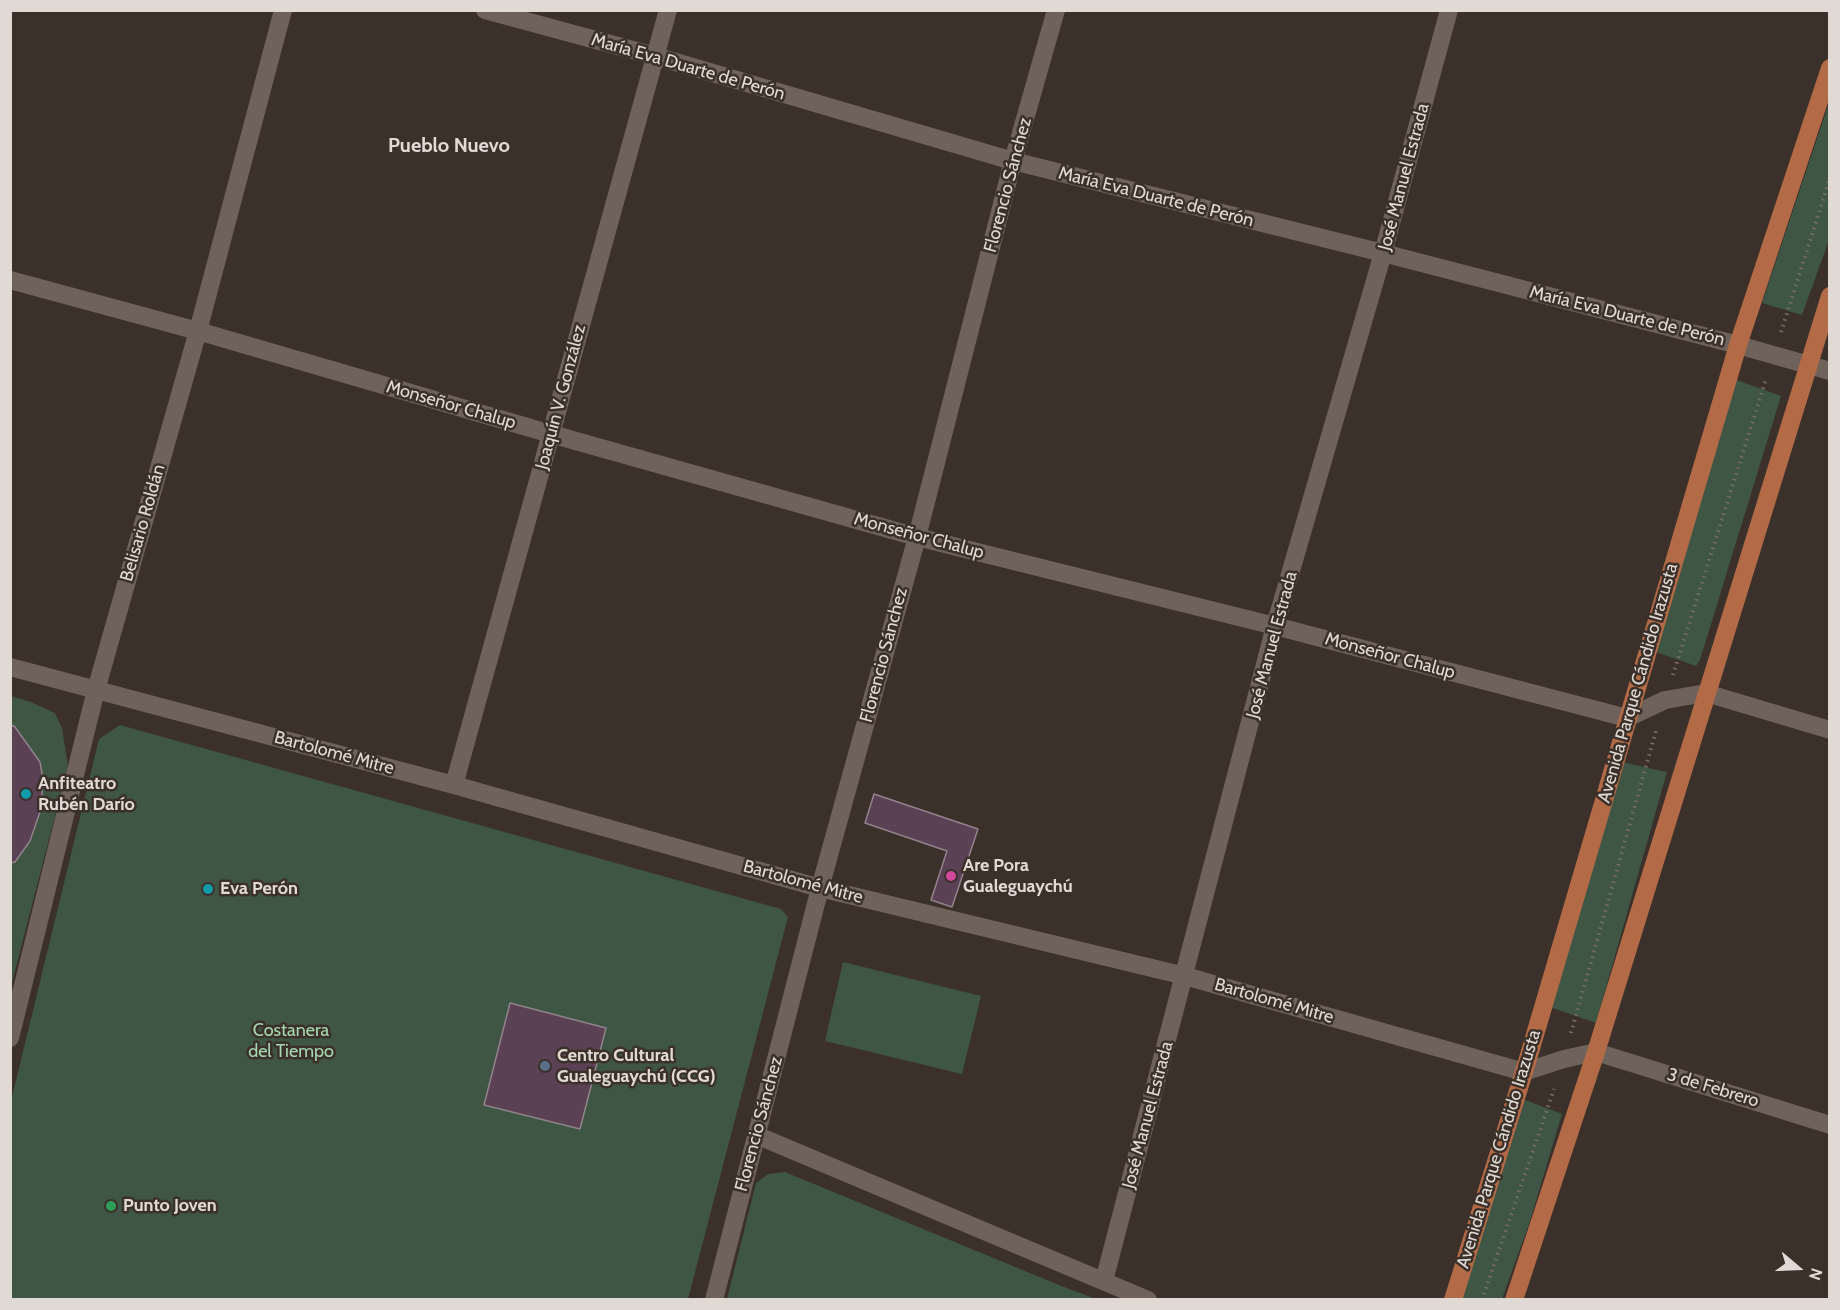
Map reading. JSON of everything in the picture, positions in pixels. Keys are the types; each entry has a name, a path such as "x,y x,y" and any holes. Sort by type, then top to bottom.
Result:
{"main road":[{"name":"Avenida Parque Cándido Irazusta","path":"1453,1299 1524,1072 1738,345 1830,68"},
{"path":"1514,1299 1596,1052 1830,296"}],"street":[{"name":"Belisario Roldán","path":"10,1038 96,690 198,331 283,10"},
{"name":"María Eva Duarte de Perón","path":"485,10 655,56 1013,161 1383,253 1830,371"},
{"name":"Joaquín V. González","path":"454,785 668,10"},
{"name":"Florencio Sánchez","path":"714,1299 820,888 917,537 1013,161 1056,10"},
{"name":"José Manuel Estrada","path":"1104,1281 1275,627 1383,253 1449,10"},
{"name":"Monseñor Chalup","path":"10,280 198,331 917,537 1627,718"},
{"name":"Bartolomé Mitre","path":"10,668 454,785 820,888 1185,976 1524,1072"},
{"path":"1627,718 1665,700 1706,693 1830,730"},
{"path":"1524,1072 1564,1059 1596,1052"},
{"name":"3 de Febrero","path":"1596,1052 1830,1125"},
{"path":"756,1135 1148,1299"}],"path":[{"path":"1482,1299 1564,1059 1665,700 1830,178"}],"green space":[{"path":"1829,103 1829,240 1802,315 1762,303"},
{"path":"1734,379 1781,396 1700,660 1696,666 1653,651"},
{"path":"11,696 55,713 62,728 68,766 11,986"},
{"name":"Costanera del Tiempo","path":"120,725 781,909 788,917 688,1299 11,1300 11,1101 99,739"},
{"path":"1622,762 1667,772 1596,1023 1550,1007"},
{"path":"843,962 981,996 962,1074 825,1041"},
{"path":"1520,1098 1562,1114 1530,1221 1502,1299 1458,1300"},
{"path":"785,1172 1096,1299 727,1299 756,1183 768,1174"}],"building":[{"name":"Anfiteatro Rubén Darío","path":"10,724 15,727 40,762 43,779 41,809 30,841 15,862 10,863"},
{"name":"Are Pora Gualeguaychú","path":"874,794 978,829 952,907 931,900 947,851 865,823"},
{"name":"Centro Cultural Gualeguaychú (CCG)","path":"510,1003 606,1028 580,1129 484,1105"}],"place":[{"name":"Anfiteatro Rubén Darío","path":"26,794"},
{"name":"Are Pora Gualeguaychú","path":"951,876"},
{"name":"Eva Perón","path":"208,889"},
{"name":"Centro Cultural Gualeguaychú (CCG)","path":"545,1066"},
{"name":"Punto Joven","path":"111,1206"}],"district":[{"name":"Pueblo Nuevo","path":"449,146"}]}
